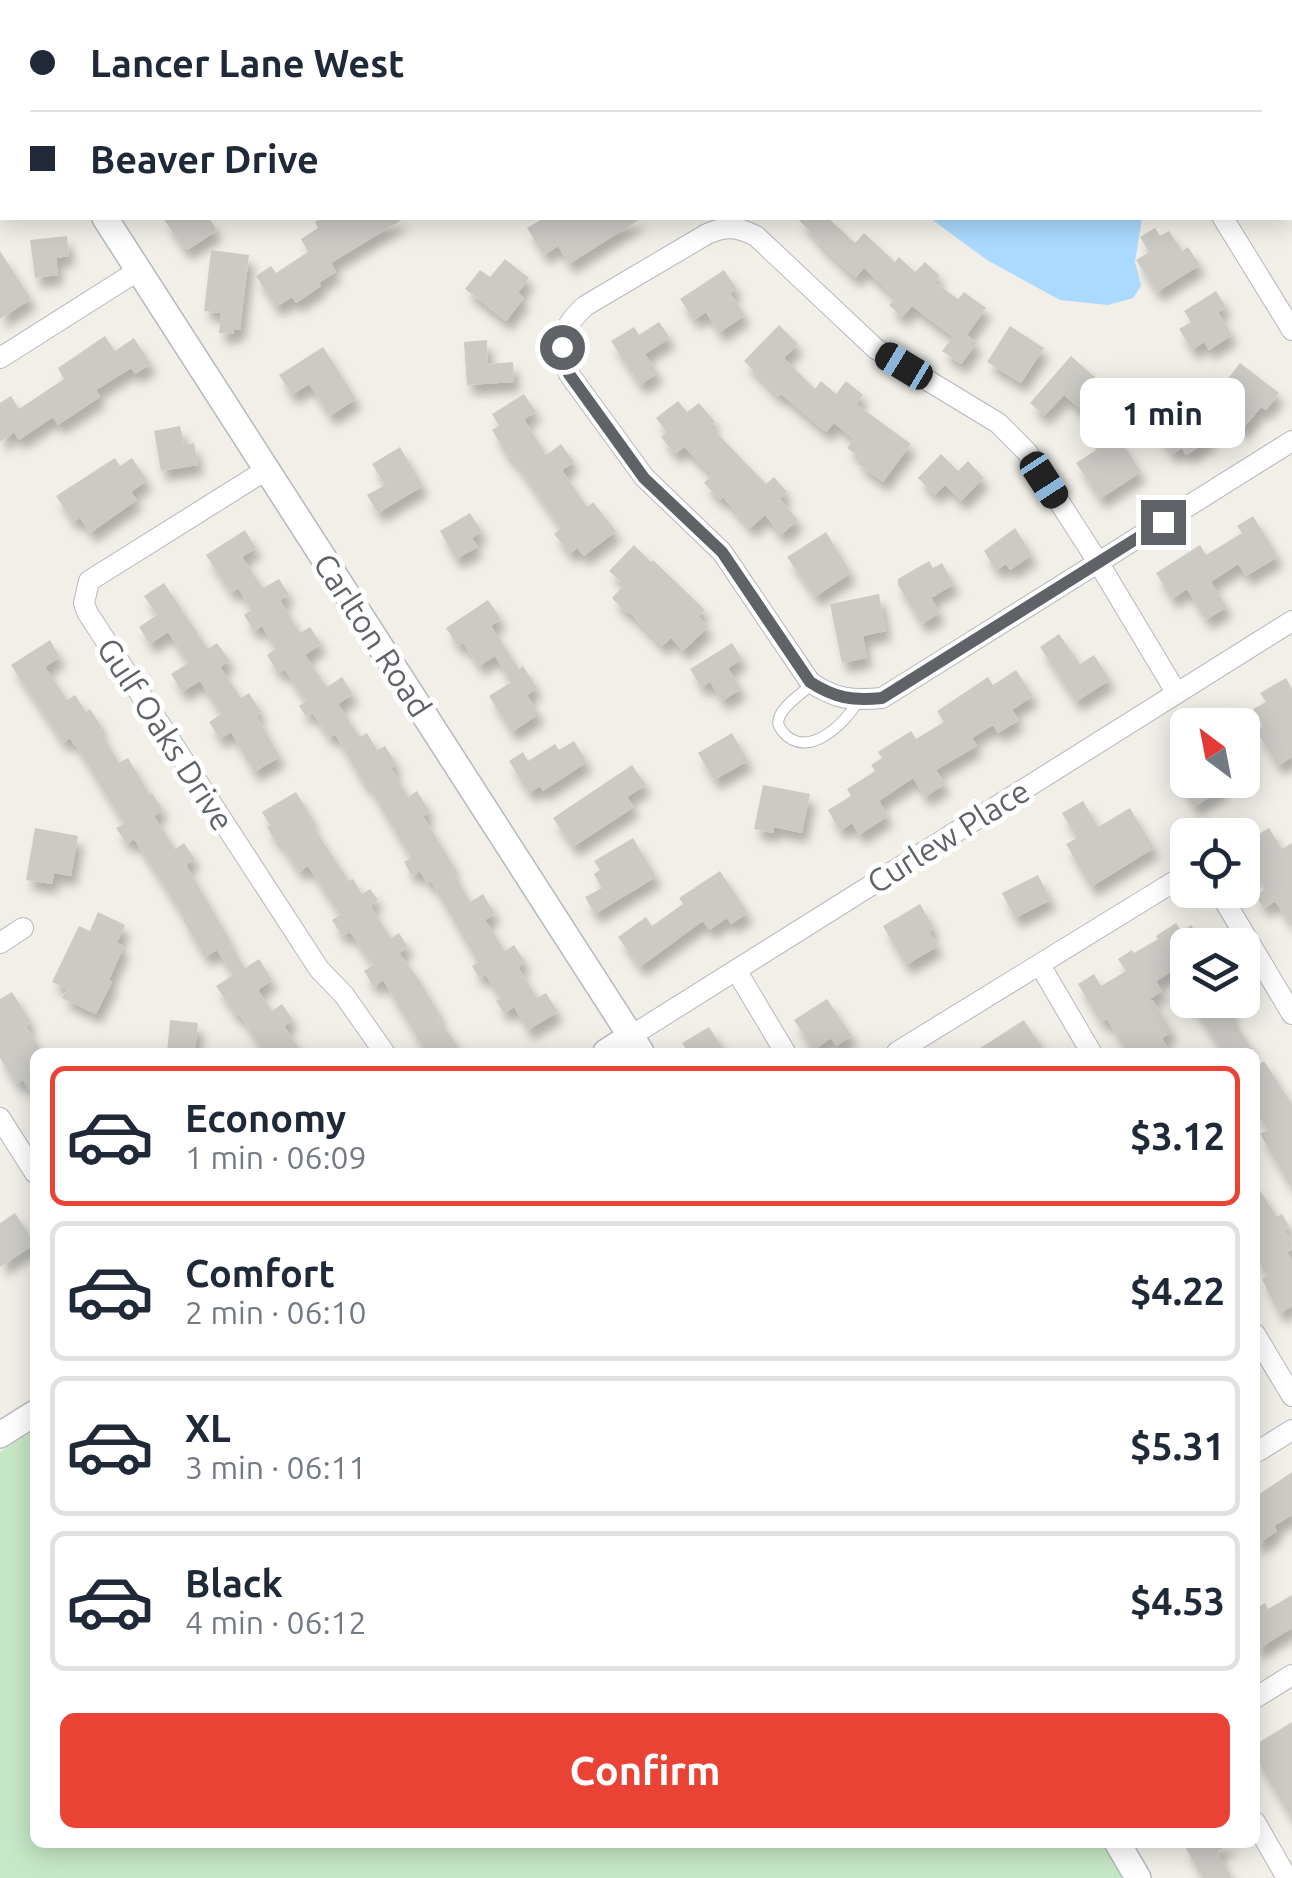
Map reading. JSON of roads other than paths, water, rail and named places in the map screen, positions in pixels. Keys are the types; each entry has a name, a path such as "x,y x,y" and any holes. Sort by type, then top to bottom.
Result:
{"street":[{"name":"Carlton Road","path":"106,220 636,1044"},
{"path":"1224,220 1292,330"},
{"path":"1176,692 1098,562 1027,452 998,423 876,350 756,236 730,227 707,234 585,306 564,332 564,360 569,374 644,478 722,552 812,683 824,692 858,701 882,698 1098,562 1292,441"},
{"path":"0,358 139,270"},
{"name":"Gulf Oaks Drive","path":"266,470 89,581 84,603 320,968 381,1048"},
{"name":"Curlew Place","path":"636,1044 736,970 1292,621"},
{"path":"904,1048 1170,886"},
{"path":"1229,908 1292,1014"},
{"path":"0,943 23,928"},
{"path":"1040,965 1088,1048"},
{"path":"736,970 784,1048"},
{"path":"0,1118 30,1165"},
{"path":"1260,1342 1292,1396"},
{"path":"0,1436 30,1416"},
{"path":"1260,1450 1292,1430"},
{"path":"1260,1695 1292,1675"},
{"path":"1260,1831 1287,1878"},
{"path":"1120,1848 1138,1878"}],"lane":[{"path":"812,683 780,714 778,722 787,737 798,742 811,741 838,728 858,701"}],"water":[{"path":"933,220 1142,220 1135,262 1141,286 1133,298 1108,305 1060,300 987,260"}]}
